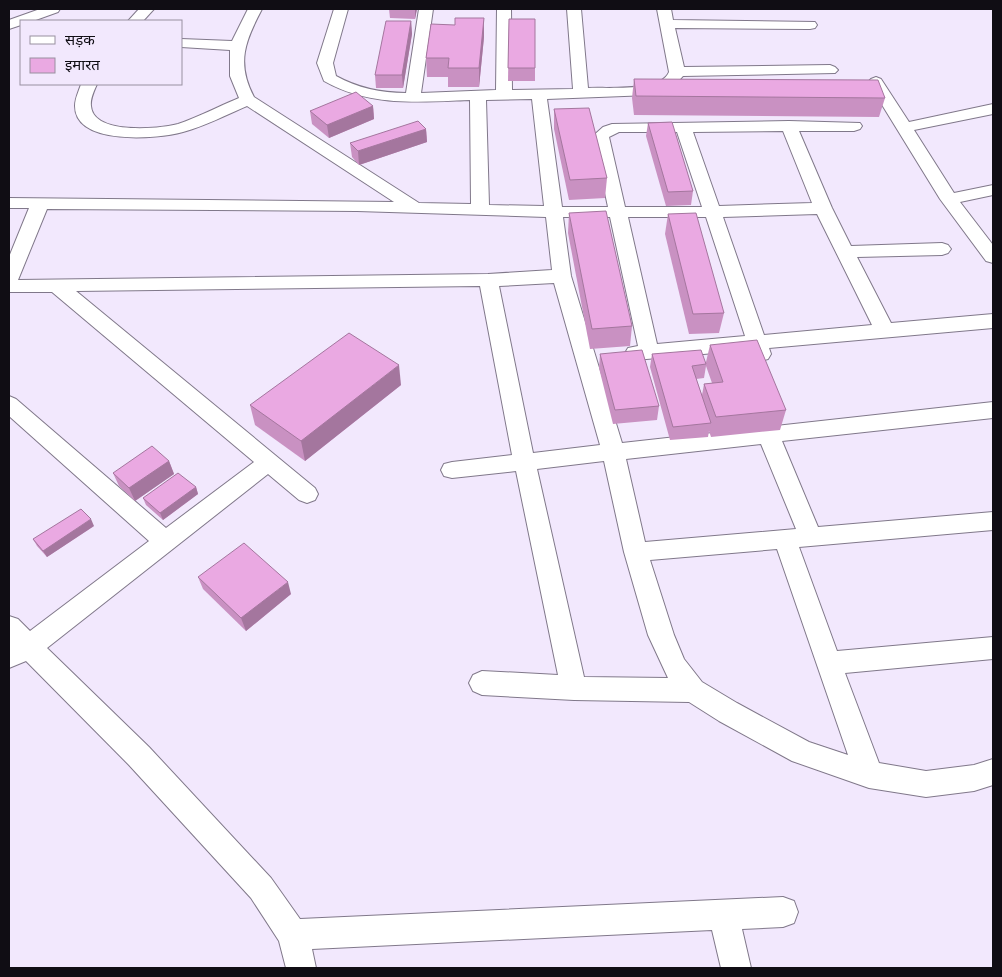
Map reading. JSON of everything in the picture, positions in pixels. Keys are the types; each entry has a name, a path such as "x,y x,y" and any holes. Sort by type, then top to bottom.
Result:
{"street":[{"path":"27,20 53,9"},
{"path":"136,20 147,9"},
{"path":"255,9 237,46 235,72 240,87 248,100 415,207"},
{"path":"341,9 325,63 328,78 341,86 376,95 538,95 650,90 668,85 675,79 677,72 665,16 810,25"},
{"path":"413,96 426,9"},
{"path":"504,9 504,95"},
{"path":"574,9 581,93"},
{"path":"423,28 441,28"},
{"path":"486,28 504,28"},
{"path":"182,43 237,46"},
{"path":"677,72 830,70"},
{"path":"876,82 949,199 993,257"},
{"path":"89,85 82,107 86,117 99,128 124,133 153,133 178,128 248,100"},
{"path":"478,95 480,210"},
{"path":"538,95 562,276 600,356 612,451 636,552 661,635 674,666 693,690 728,712 802,752 868,775 926,784 974,778 993,772"},
{"path":"903,128 993,109"},
{"path":"789,126 823,208 884,330"},
{"path":"649,352 601,136 609,130 618,128 854,126"},
{"path":"684,128 766,368"},
{"path":"949,199 993,190"},
{"path":"9,203 415,207 554,212 712,212 823,208"},
{"path":"9,279 40,203"},
{"path":"844,252 942,249"},
{"path":"9,286 488,280 562,276"},
{"path":"488,280 506,377 574,688"},
{"path":"56,285 307,494"},
{"path":"600,356 993,321"},
{"path":"9,404 166,542"},
{"path":"452,470 768,434 788,422 993,410"},
{"path":"768,434 811,538"},
{"path":"19,652 269,462"},
{"path":"636,552 993,521"},
{"path":"785,540 868,775"},
{"path":"9,627 19,652 139,756 261,888 293,936 301,968"},
{"path":"829,663 993,648"},
{"path":"482,683 574,688 693,690"},
{"path":"293,936 783,912"},
{"path":"723,915 736,968"}],"building":[{"path":"455,18 484,18 479,68 448,68 449,58 426,58 431,24 455,25"},
{"path":"509,19 535,19 535,68 508,68"},
{"path":"386,21 411,21 402,75 375,75"},
{"path":"634,79 878,80 885,98 636,96"},
{"path":"356,92 373,106 327,125 310,111"},
{"path":"589,108 607,178 570,180 554,109"},
{"path":"418,121 426,129 358,151 350,143"},
{"path":"672,122 693,191 668,192 648,123"},
{"path":"606,211 632,326 592,329 569,213"},
{"path":"696,213 724,313 693,314 668,214"},
{"path":"349,333 399,365 301,441 250,405"},
{"path":"757,340 786,410 716,417 704,384 723,382 710,345"},
{"path":"642,350 659,406 615,410 600,354"},
{"path":"701,350 706,364 692,366 711,423 673,427 652,354"},
{"path":"152,446 169,461 129,488 113,473"},
{"path":"178,473 196,487 160,513 143,498"},
{"path":"81,509 91,519 43,551 33,539"},
{"path":"244,543 288,582 241,618 198,577"}]}
